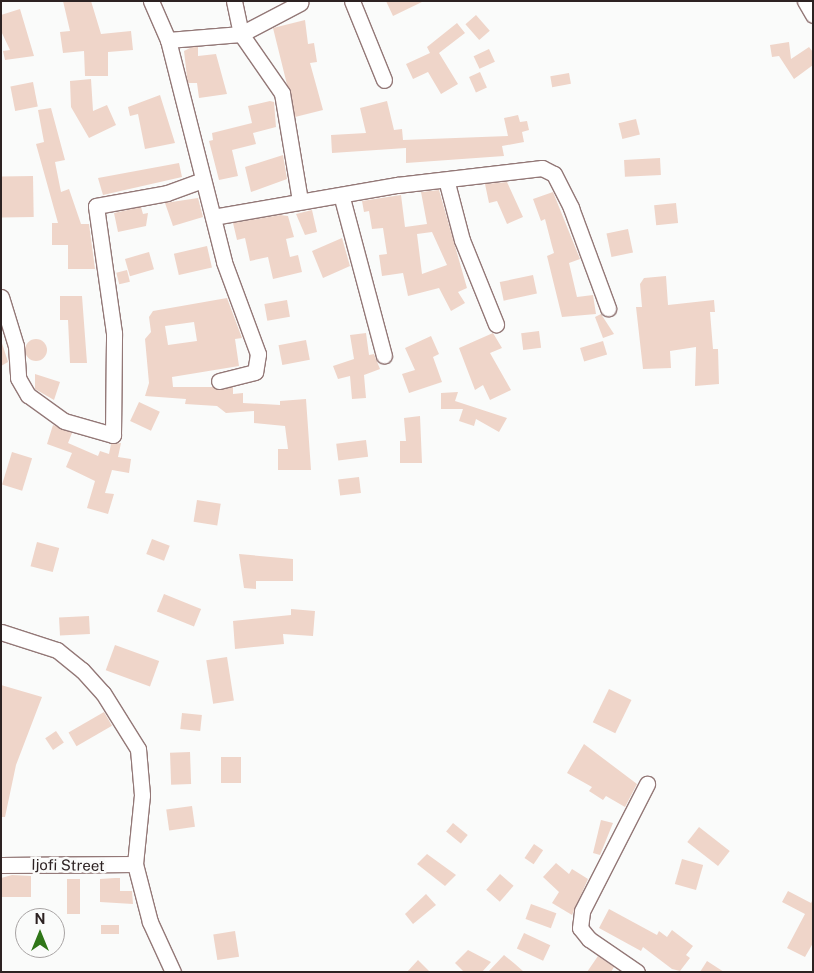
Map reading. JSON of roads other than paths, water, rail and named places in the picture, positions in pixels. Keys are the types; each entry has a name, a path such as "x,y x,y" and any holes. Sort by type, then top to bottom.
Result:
{"street":[{"path":"151,1 168,40 200,181 259,366 255,372 219,381"},
{"path":"234,1 241,34 282,93 300,201"},
{"path":"352,1 384,80"},
{"path":"805,1 813,15"},
{"path":"168,40 241,34 300,3"},
{"path":"213,217 300,201 342,198 397,185 447,183 525,167 554,174 608,308"},
{"path":"1,297 16,346 18,378 28,395 64,421 113,435 114,333 96,206 167,193 200,181"},
{"path":"447,183 462,240 496,324"},
{"path":"342,198 384,356"},
{"path":"1,632 57,650 104,692 138,748 142,769 135,864 150,922 173,972"},
{"path":"637,972 589,939 580,928 582,911 647,784"},
{"name":"Ijofi Street","path":"1,866 135,864"}]}
